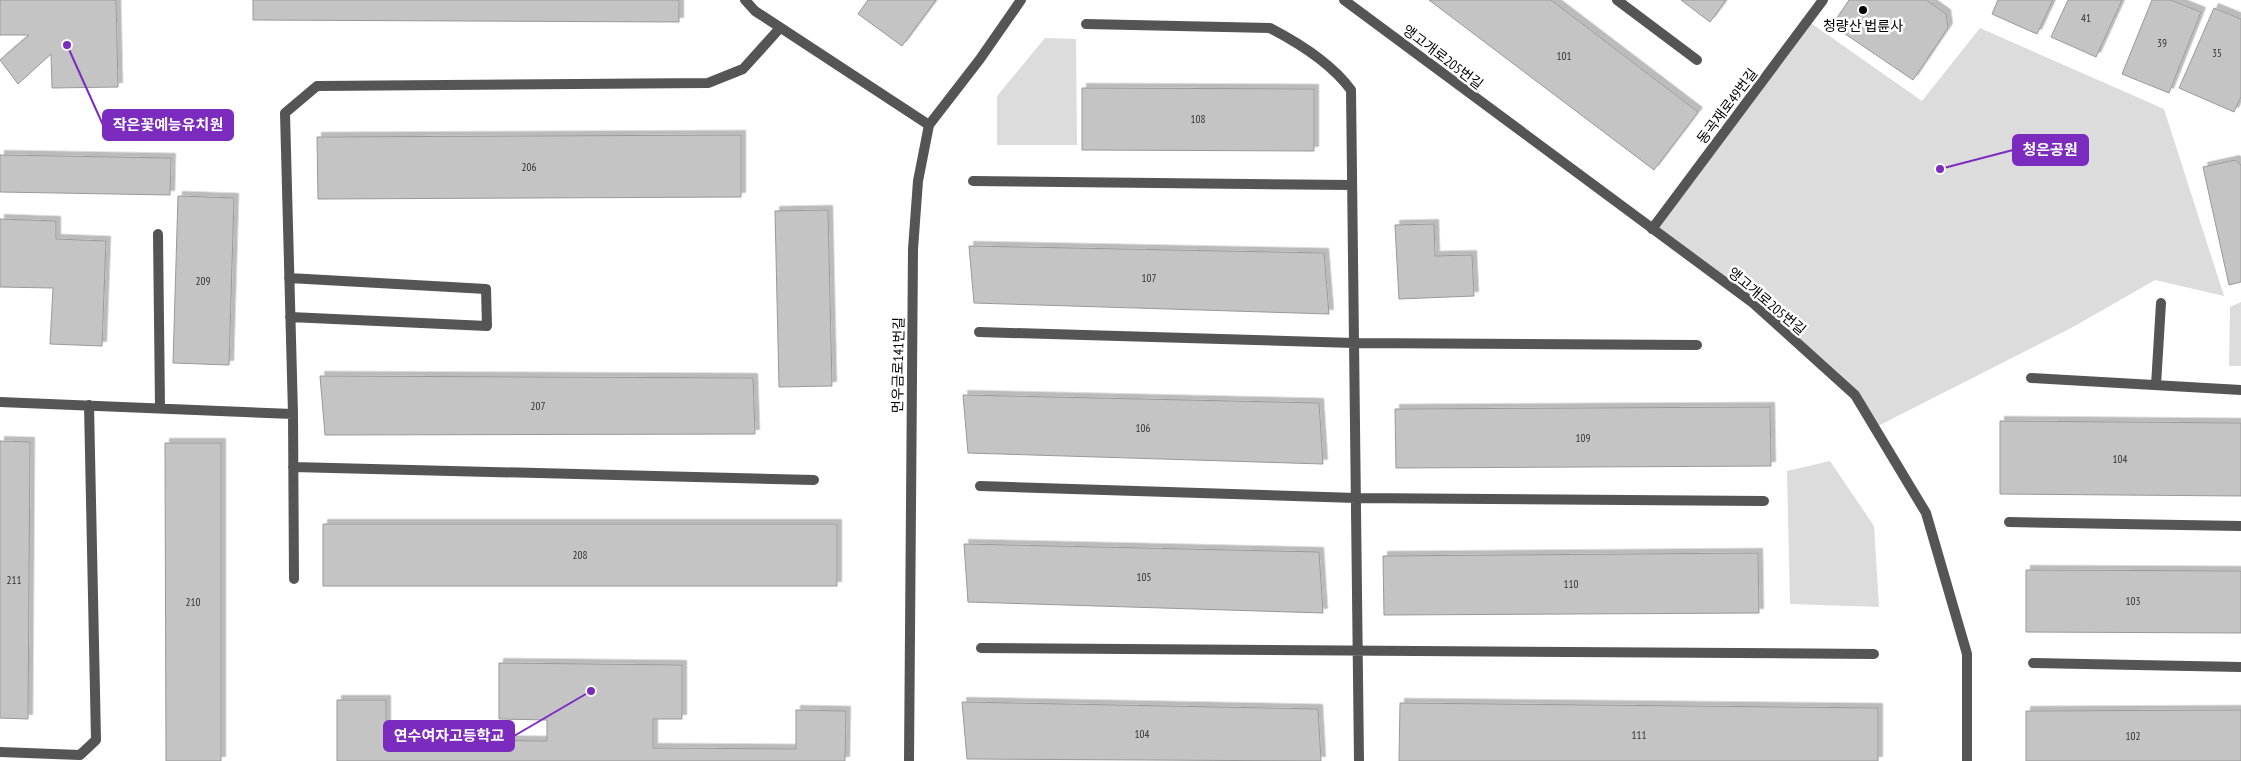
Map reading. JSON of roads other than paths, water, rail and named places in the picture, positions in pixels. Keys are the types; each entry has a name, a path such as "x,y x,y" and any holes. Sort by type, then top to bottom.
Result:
{"street":[{"path":"745,0 755,11 780,28 929,125"},
{"name":"먼우금로141번길","path":"909,761 913,250 918,181 929,125 980,59 1021,0"},
{"name":"앵고개로205번길","path":"1344,0 1753,303 1855,395 1926,514 1967,654 1968,761"},
{"path":"1617,0 1697,60"},
{"name":"동곡재로49번길","path":"1652,229 1823,0"},
{"path":"1086,24 1270,28 1284,35 1340,76 1351,90 1359,761"},
{"path":"294,579 293,414 285,113 317,86 708,83 743,69 780,28"},
{"path":"973,180 1352,185"},
{"path":"158,234 160,407"},
{"path":"289,278 486,289 487,326 290,317"},
{"path":"2156,385 2161,303"},
{"path":"979,332 1354,343 1696,345"},
{"path":"2031,378 2241,390"},
{"path":"0,402 160,407 293,414"},
{"path":"0,752 80,755 96,740 89,405"},
{"path":"293,467 814,480"},
{"path":"980,486 1356,498 1764,501"},
{"path":"2009,522 2241,526"},
{"path":"981,648 1874,654"},
{"path":"2033,662 2241,667"}],"place":[{"name":"청량산 법륜사","path":"1863,10"},
{"name":"작은꽃예능유치원","path":"67,45"},
{"name":"청은공원","path":"1940,169"},
{"name":"연수여자고등학교","path":"591,691"}]}
